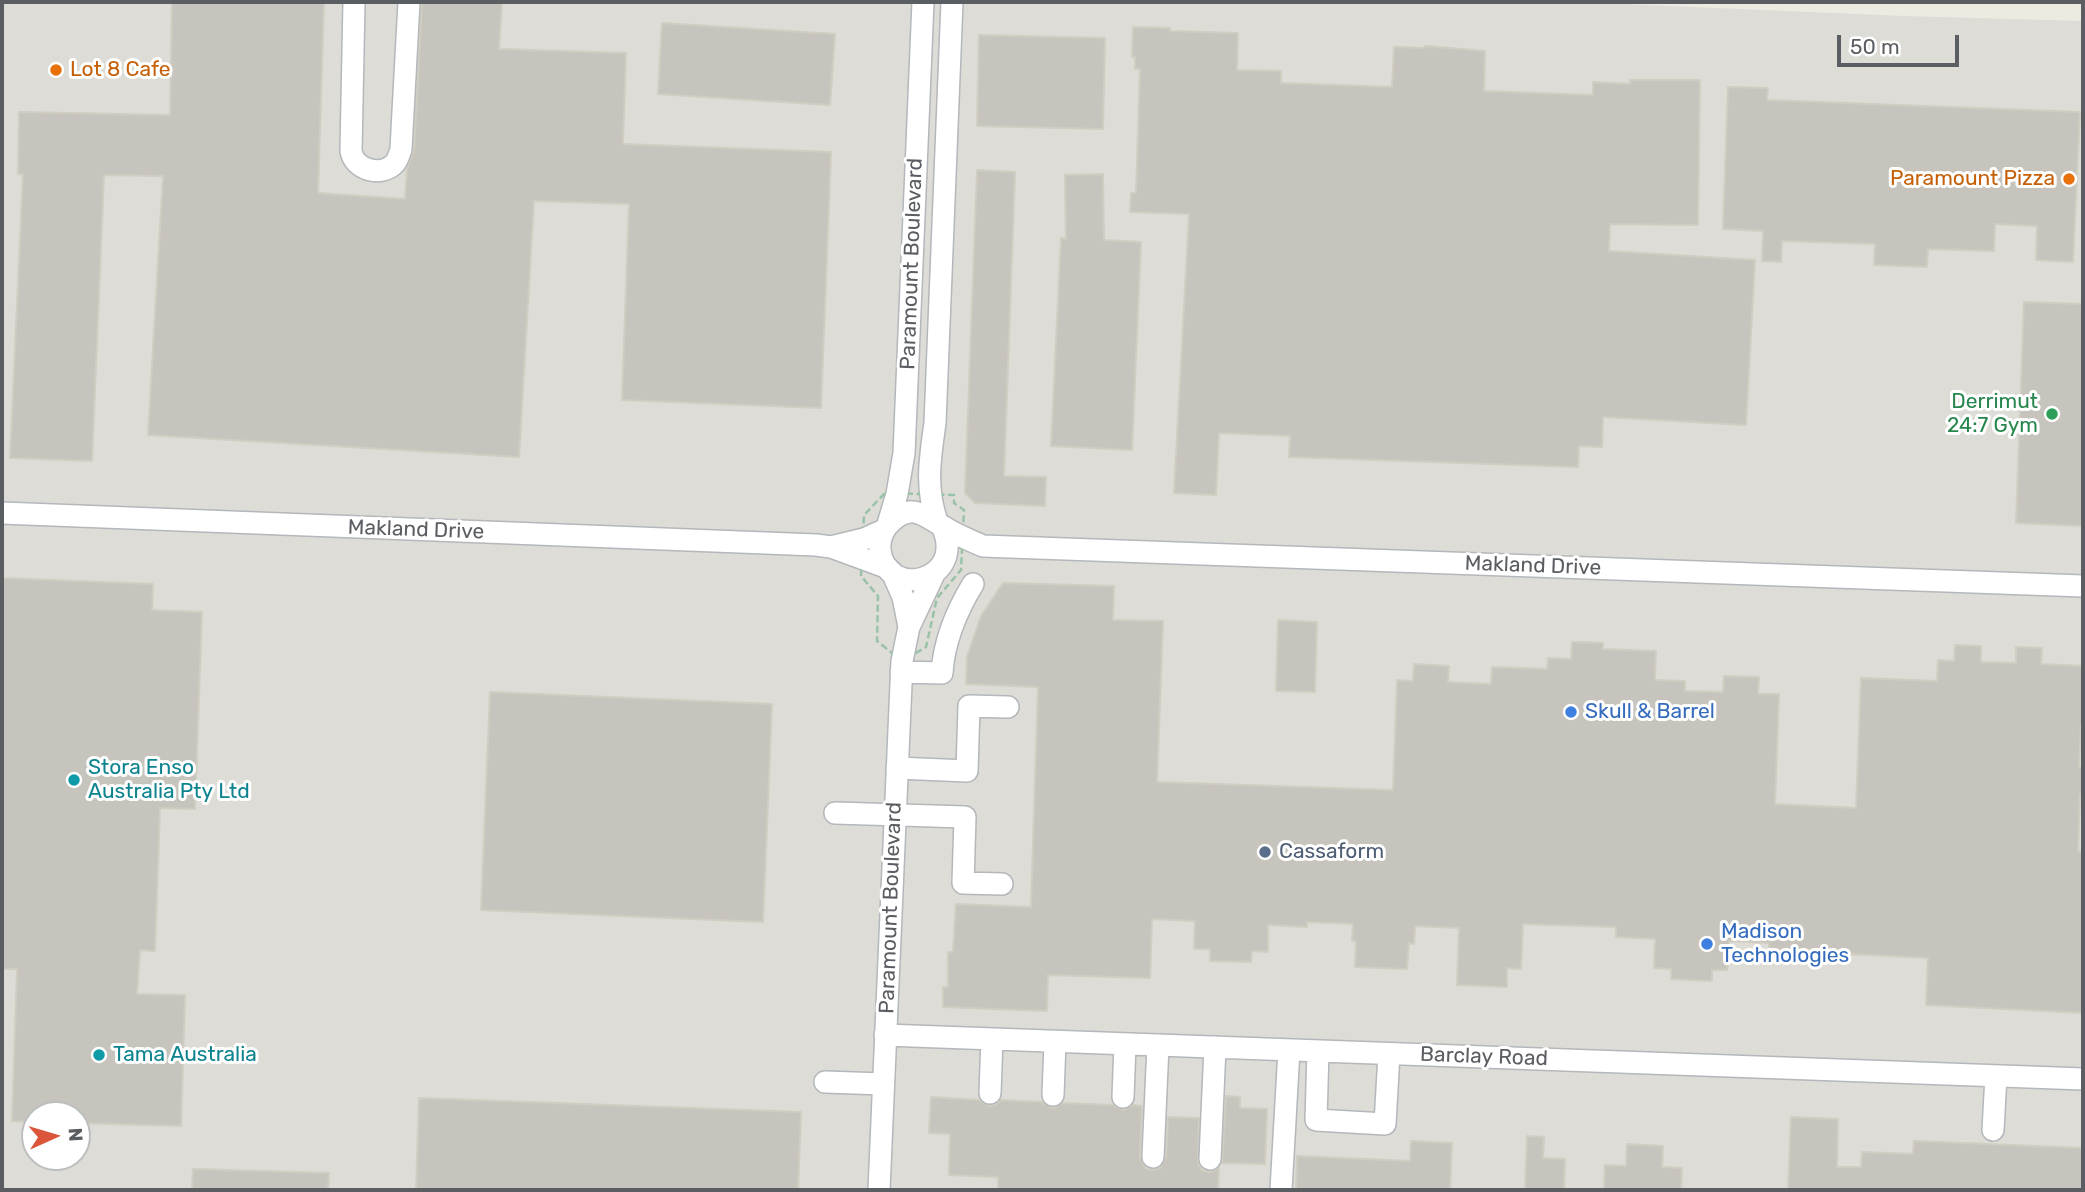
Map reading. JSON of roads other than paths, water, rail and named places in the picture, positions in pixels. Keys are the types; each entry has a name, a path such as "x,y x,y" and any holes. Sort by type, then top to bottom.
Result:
{"street":[{"path":"354,2 351,151 357,165 364,169 382,169 391,167 398,159 401,149 409,2"},
{"name":"Paramount Boulevard","path":"939,524 930,494 928,460 934,423 952,2"},
{"name":"Paramount Boulevard","path":"886,527 897,494 904,453 921,7"},
{"path":"918,512 929,516 939,524 948,547 946,558 937,571 913,580 902,578 890,570 880,549 886,527 896,517 918,512"},
{"name":"Makland Drive","path":"2,513 801,544 831,547 890,570"},
{"name":"Makland Drive","path":"939,524 983,546 2083,586"},
{"name":"Makland Drive","path":"831,547 864,540 886,527"},
{"name":"Makland Drive","path":"937,571 955,558 983,546"},
{"name":"Paramount Boulevard","path":"890,570 903,597 909,626"},
{"name":"Paramount Boulevard","path":"878,1190 901,672 909,626 937,571"},
{"path":"901,672 942,673 944,648 960,606 973,584"},
{"path":"897,768 967,771 969,706 1008,708"},
{"path":"835,813 965,817 963,883 1002,884"},
{"name":"Barclay Road","path":"885,1035 2083,1079"},
{"path":"990,1093 992,1039"},
{"path":"1053,1095 1055,1042"},
{"path":"1124,1097 1125,1044"},
{"path":"1153,1157 1158,1045"},
{"path":"1210,1160 1215,1048"},
{"path":"1281,1190 1289,1050"},
{"path":"1318,1051 1316,1121 1385,1124 1389,1054"},
{"path":"1993,1130 1996,1076"},
{"path":"825,1082 883,1084"}],"place":[{"name":"Lot 8 Cafe","path":"56,70"},
{"name":"Paramount Pizza","path":"2069,179"},
{"name":"Derrimut 24:7 Gym","path":"2052,414"},
{"name":"Skull & Barrel","path":"1571,712"},
{"name":"Stora Enso Australia Pty Ltd","path":"74,780"},
{"name":"Cassaform","path":"1265,852"},
{"name":"Madison Technologies","path":"1707,944"},
{"name":"Tama Australia","path":"99,1055"}]}
